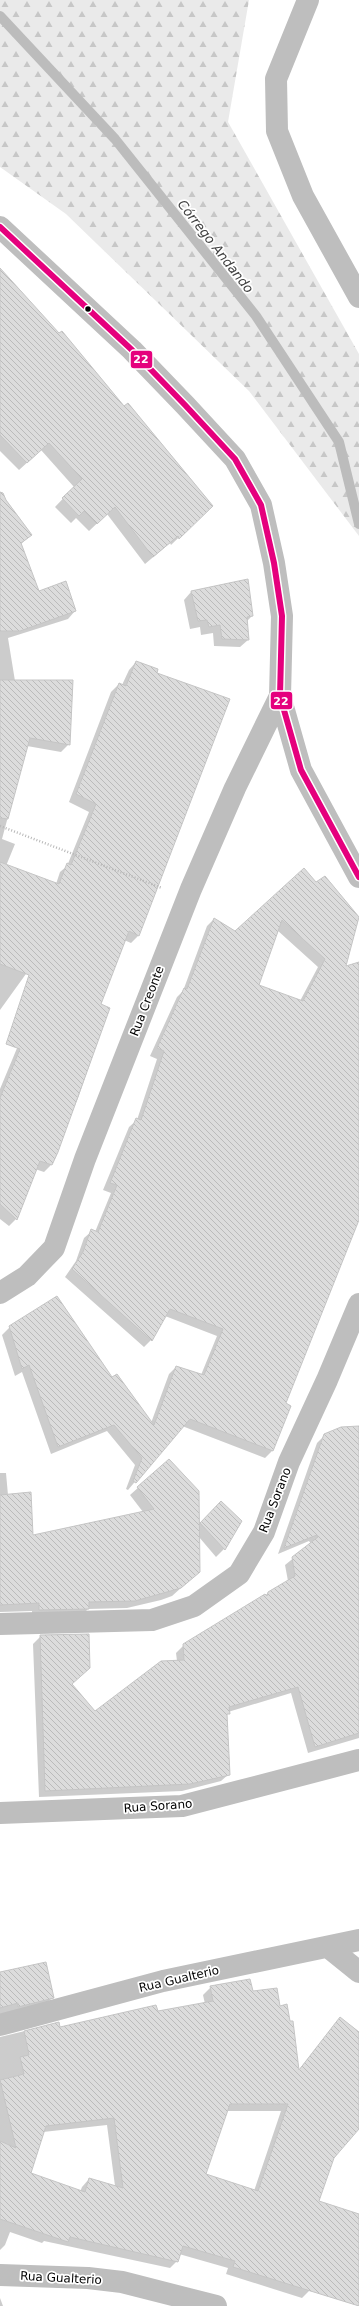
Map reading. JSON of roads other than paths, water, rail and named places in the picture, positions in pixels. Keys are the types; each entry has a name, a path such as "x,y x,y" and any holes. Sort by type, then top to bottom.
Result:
{"street":[{"path":"308,0 276,79 277,131 303,196 359,297"},
{"path":"0,227 132,350 235,460 261,505 274,563 282,616 280,696 301,770 359,877"},
{"name":"Rua Creonte","path":"0,1293 27,1276 54,1248 85,1159 187,898 235,788 280,696"},
{"name":"Rua Sorano","path":"0,1624 152,1620 194,1606 239,1574 264,1532 289,1462 357,1315"},
{"name":"Rua Sorano","path":"0,1812 182,1806 359,1760"},
{"name":"Rua Gualterio","path":"0,2025 163,1981 359,1940"},
{"path":"328,1947 359,1972"},
{"name":"Rua Gualterio","path":"0,2275 88,2278 122,2282 216,2306"}],"waterway":[{"name":"Córrego Andando","path":"0,16 115,139 256,316 339,442 359,524"}]}
